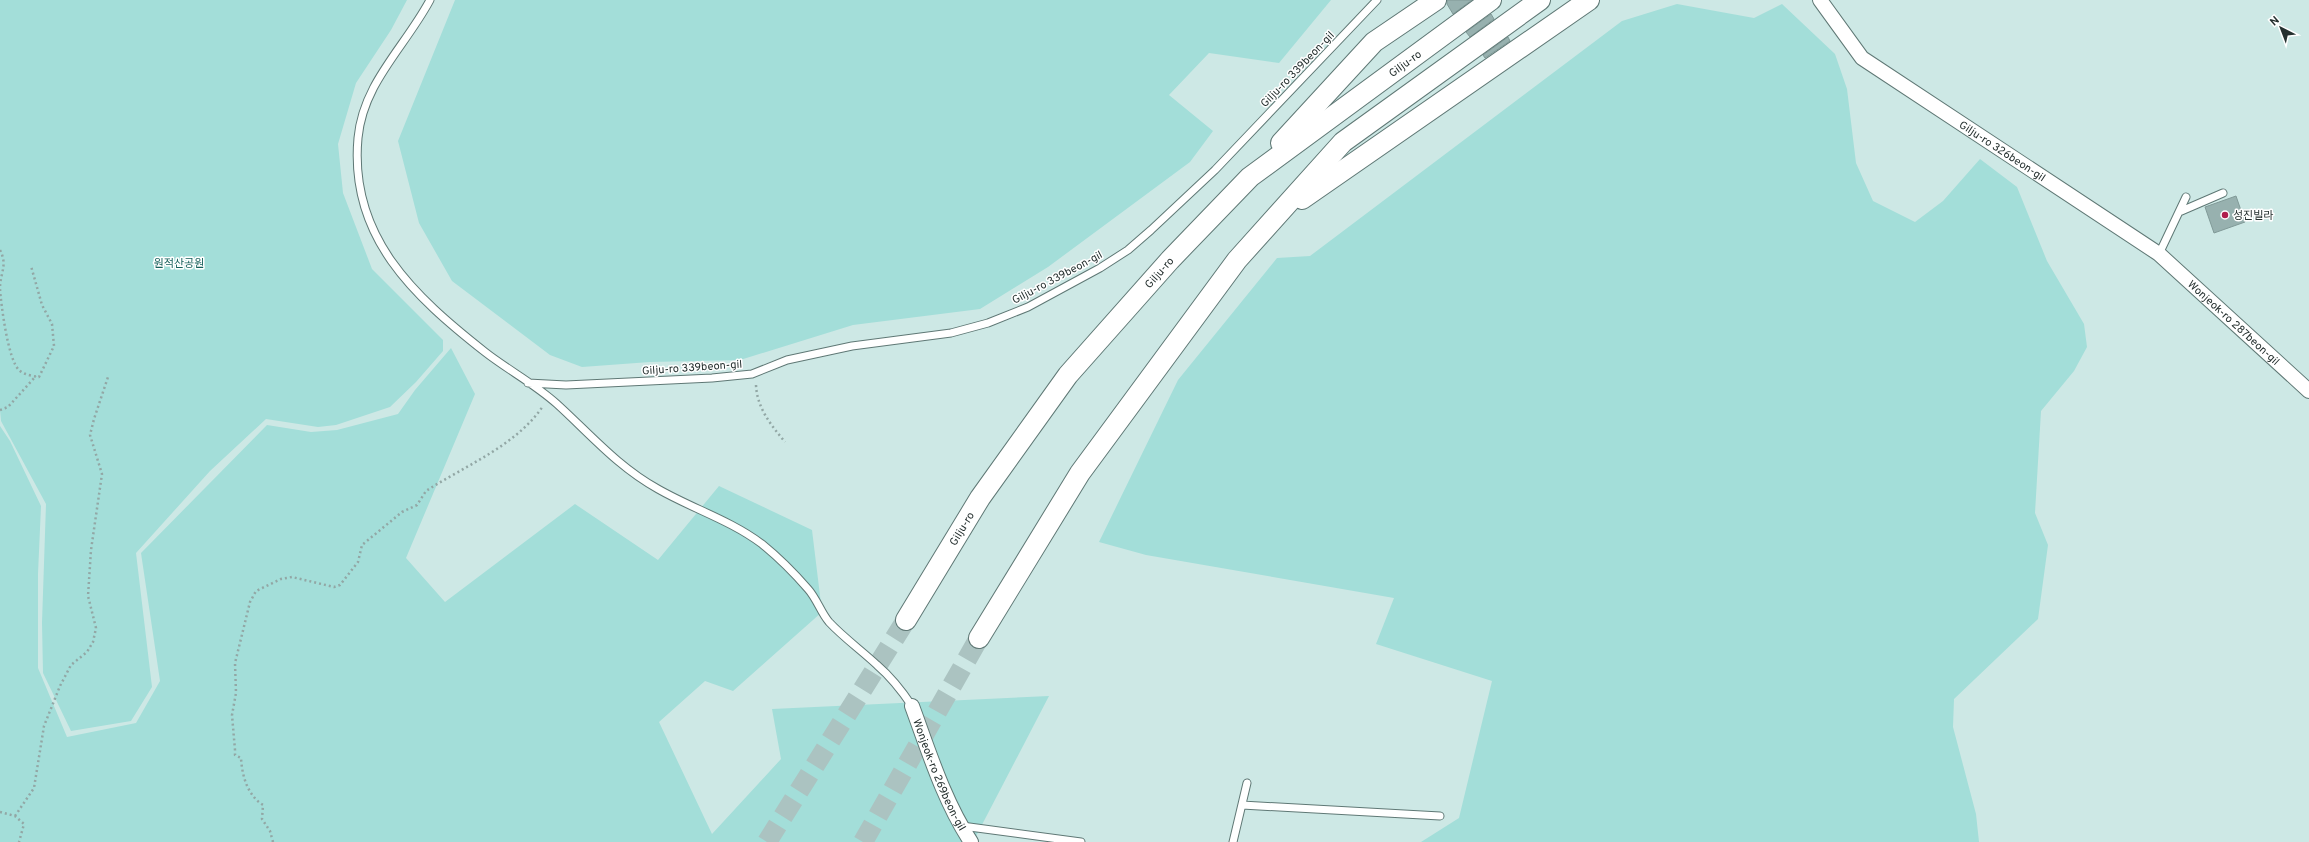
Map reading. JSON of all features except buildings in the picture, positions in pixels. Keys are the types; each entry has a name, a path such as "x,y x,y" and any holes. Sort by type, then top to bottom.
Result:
{"main road":[{"path":"1250,177 1374,42 1436,0"},
{"name":"Gilju-ro","path":"906,620 980,498 1068,375 1170,260 1250,177 1491,0"},
{"path":"979,638 1080,473 1237,260 1343,142 1540,0"},
{"path":"1274,219 1589,0"}],"street":[{"name":"Gilju-ro 326beon-gil","path":"1820,0 1849,43 1862,58 2159,254"},
{"name":"Wonjeok-ro 287beon-gil","path":"2159,254 2309,391"},
{"name":"Wonjeok-ro 269beon-gil","path":"912,706 943,788 960,826 971,842"}],"lane":[{"path":"430,0 371,89 362,114 358,138 360,189 374,233 384,252 399,274 417,293 484,352 547,397 616,461 658,489 731,523 764,545 809,590 827,620 841,635 883,670 912,706"},
{"name":"Gilju-ro 339beon-gil","path":"528,383 566,385 712,378 752,374 787,360 852,346 951,333 988,323 1028,307 1100,268 1128,250 1215,170 1377,0"},
{"path":"2179,212 2223,193"},
{"path":"2159,254 2186,197"},
{"path":"1233,842 1247,783"},
{"path":"1242,805 1440,816"},
{"path":"960,826 1080,842"}],"path":[{"path":"0,250 5,260 0,288 7,342 18,370 39,377 43,372 54,346 52,324 42,306 31,266"},
{"path":"763,369 756,386 757,399 770,423 785,442"},
{"path":"0,410 8,407 36,376"},
{"path":"15,816 34,788 44,726 60,686 71,665 87,652 93,642 96,628 88,596 91,550 102,474 90,435 108,378"},
{"path":"273,842 270,831 262,819 263,805 259,802 242,778 240,758 236,755 232,715 236,693 236,655 250,602 256,591 281,579 292,577 334,587 340,585 358,562 362,545 402,512 417,505 426,491 513,437 533,421 547,397"},
{"path":"0,812 15,816 24,824 19,842"}],"green space":[{"name":"원적산공원","path":"0,0 407,0 391,30 356,83 338,144 343,193 372,269 443,340 443,351 416,382 390,407 336,425 318,427 266,419 210,471 136,553 152,687 131,721 71,731 43,673 42,623 46,504 1,421"},
{"path":"455,0 1331,0 1279,63 1209,53 1169,95 1213,131 1190,162 1048,267 980,309 853,325 740,360 650,362 582,367 550,355 452,281 419,223 398,141"},
{"path":"1677,4 1754,18 1782,4 1835,54 1847,89 1856,163 1873,201 1915,222 1943,201 1980,159 2017,187 2047,261 2084,324 2087,347 2074,371 2041,411 2035,513 2048,545 2038,619 1954,699 1953,727 1976,814 1979,842 1421,842 1459,818 1492,681 1376,644 1394,598 1146,555 1099,542 1178,380 1277,258 1310,256 1622,21"},
{"path":"451,348 475,394 406,558 445,602 575,504 658,560 719,486 812,530 822,612 733,691 705,681 659,722 712,834 781,759 772,709 1049,696 973,842 0,842 0,426 10,441 41,506 38,574 38,668 67,737 136,723 160,681 141,553 267,425 311,432 337,430 398,414 415,390"}],"tunnel":[{"path":"767,842 906,620"},
{"path":"863,842 979,638"}],"place":[{"name":"성진빌라","path":"2225,215"}]}
